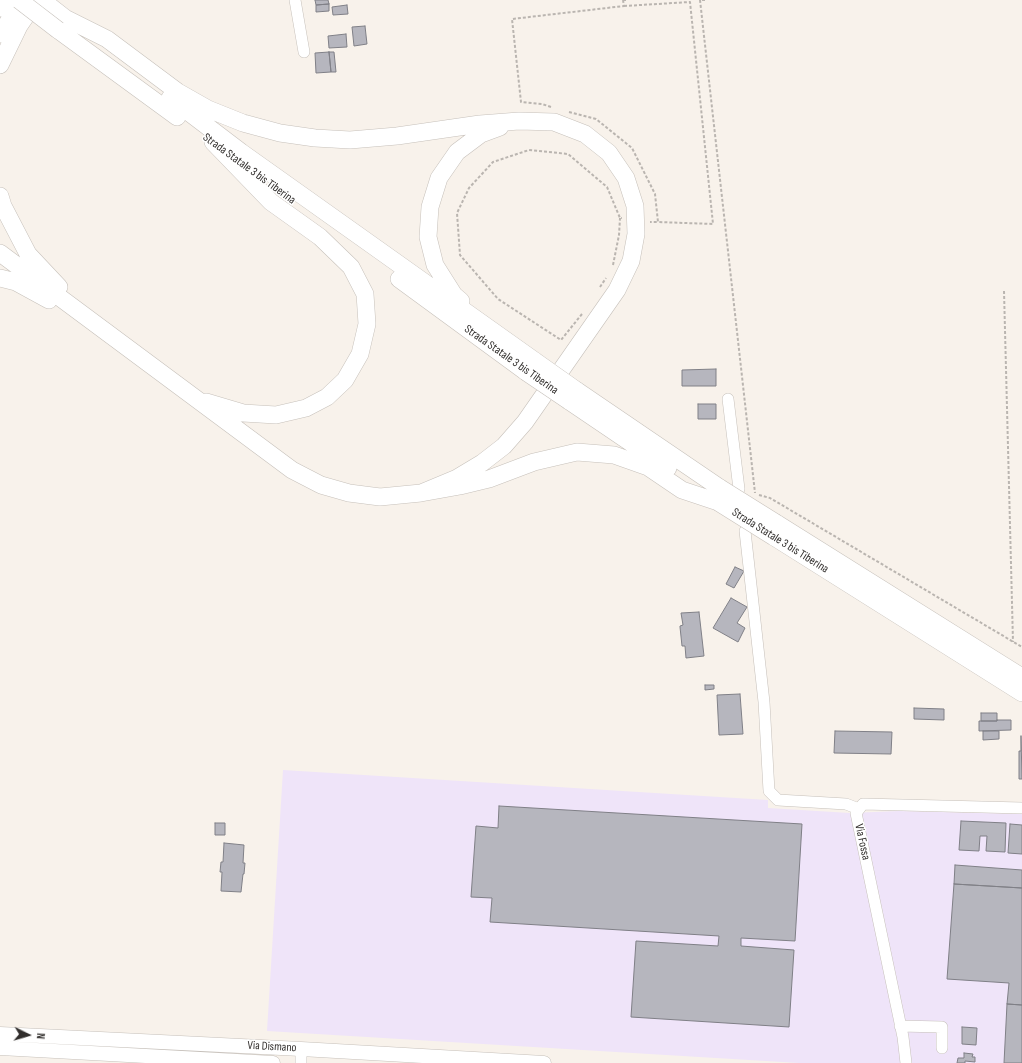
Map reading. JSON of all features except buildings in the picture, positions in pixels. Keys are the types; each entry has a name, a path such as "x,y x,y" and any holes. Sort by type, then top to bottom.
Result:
{"highway":[{"path":"0,8 6,0"},
{"name":"Strada Statale 3 bis Tiberina","path":"19,0 62,24 241,152 531,366"},
{"path":"0,34 23,0"},
{"path":"0,65 19,26 37,0"},
{"name":"Strada Statale 3 bis Tiberina","path":"42,0 62,24 212,142 531,366 719,495 1022,677"},
{"path":"62,24 107,39 178,92 208,109 243,123 280,133 316,138 350,140 397,136 480,124 519,121 554,122 586,134 609,153 626,178 635,206 628,219 636,234 631,261 617,290 525,422 504,446 482,463 457,478 421,493"},
{"path":"519,121 481,134 457,152 439,178 430,207 428,237 435,265 454,295 531,366"},
{"path":"193,397 243,413 276,415 306,408 327,397 345,380 360,354 367,324 365,294 351,267 320,237 271,202 212,142"},
{"path":"0,196 3,206 28,254 90,321"},
{"path":"0,253 292,470 321,485 349,493 380,497 421,493 489,479 534,462 577,452 614,455 648,467 682,490 719,495"},
{"path":"0,278 16,282 90,321"},
{"name":"Strada Statale 3 bis Tiberina","path":"775,530 1022,693"}],"main road":[{"name":"Via Dismano","path":"0,1034 544,1063"},
{"name":"Via Dismano","path":"0,1048 273,1063"}],"street":[{"path":"295,0 304,52"},
{"path":"728,399 739,489"},
{"path":"745,532 764,702 769,791 778,800 846,804 859,809"},
{"name":"Via Fossa","path":"906,1063 902,1032 856,813 863,804 1022,808"},
{"path":"902,1032 942,1027 942,1048"},
{"name":"Via Fossa","path":"899,1063 902,1032"},
{"path":"301,1063 302,1049"}],"path":[{"path":"624,6 623,0 628,0"},
{"path":"705,0 700,0 755,494"},
{"path":"557,108 542,104 521,102 512,19 624,6 690,2 713,224 658,222 628,219"},
{"path":"565,111 596,119 632,148 654,194 658,222"},
{"path":"582,313 561,340 498,299 460,255 457,214 468,188 493,162 529,150 568,154 607,187 628,219"},
{"path":"612,268 619,235 628,219"},
{"path":"598,291 609,274"},
{"path":"1004,291 1013,642"},
{"path":"739,489 770,498 1022,647"}],"shaded area":[{"path":"283,770 768,800 768,808 850,813 899,811 1022,814 1022,1063 799,1063 267,1031"}]}
